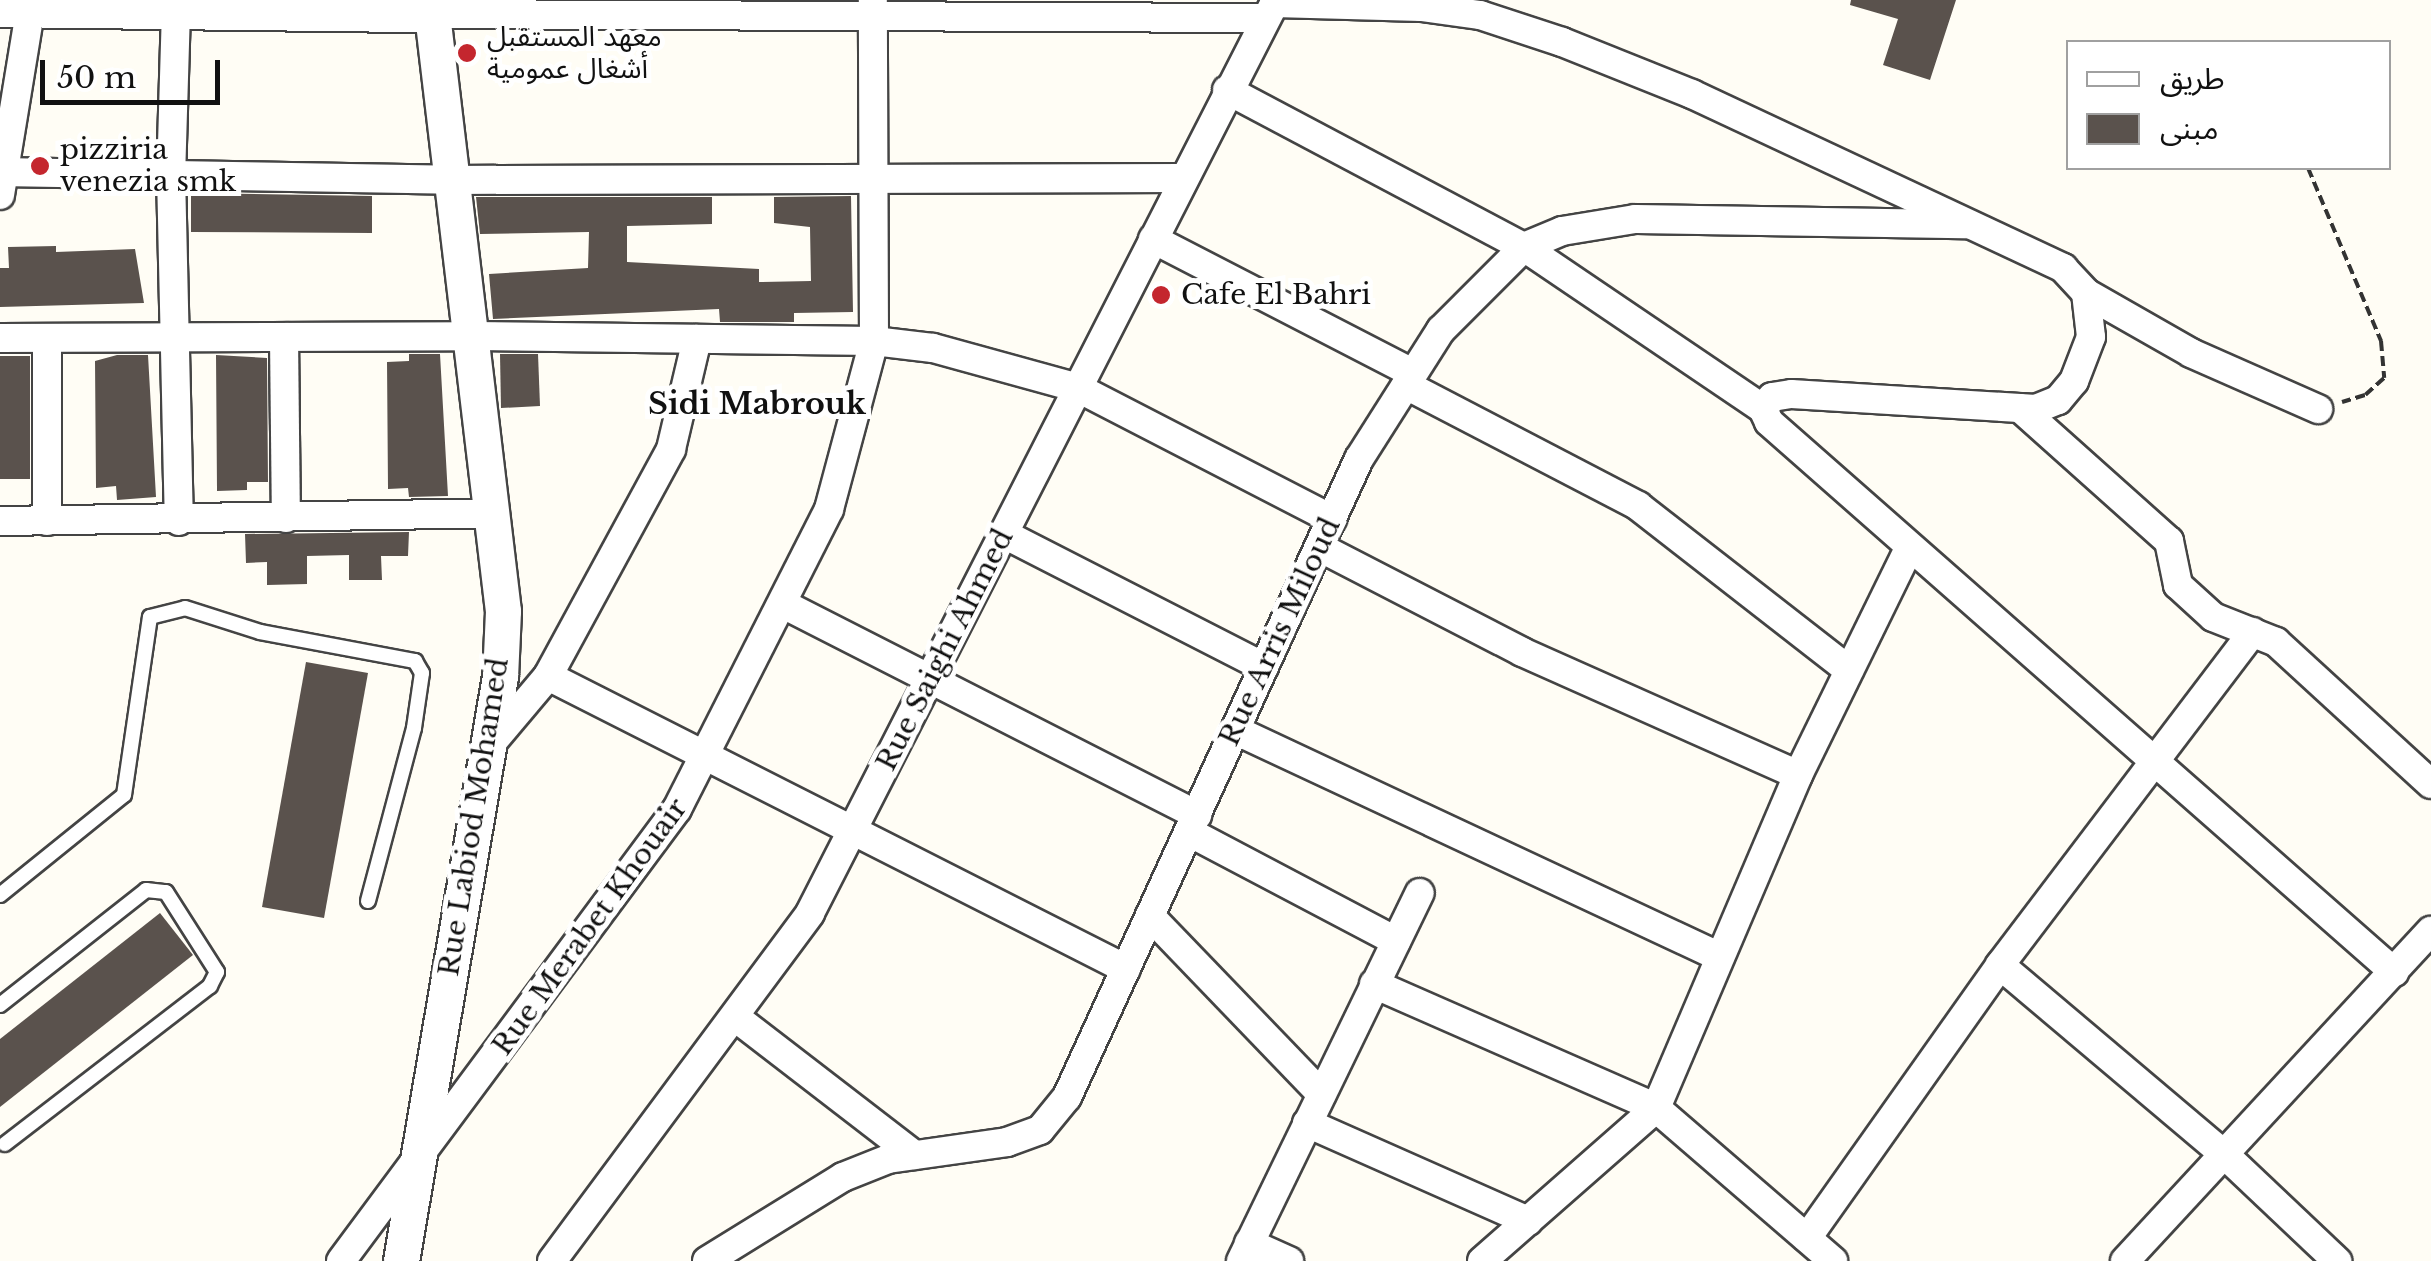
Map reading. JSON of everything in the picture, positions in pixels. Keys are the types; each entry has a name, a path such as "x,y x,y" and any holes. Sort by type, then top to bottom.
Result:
{"street":[{"path":"1184,178 451,180 171,174 2,180 22,6 176,10 292,6 432,14 1270,7 1480,15 1692,94 2043,254 2086,293 2191,353 2318,409"},
{"name":"Rue Saighi Ahmed","path":"552,1261 810,913 1270,7"},
{"name":"Rue Merabet Khouair","path":"341,1261 610,908 706,758 830,510 874,341 873,8"},
{"path":"176,10 171,174 178,521"},
{"name":"Rue Labiod Mohamed","path":"401,1261 489,746 502,611 432,14"},
{"path":"1227,90 1524,247 1763,409 1786,444 2394,972"},
{"name":"Rue Arris Miloud","path":"707,1261 843,1178 914,1155 1007,1142 1040,1130 1068,1097 1359,459 1440,330 1524,247 1562,231 1636,219 1977,225"},
{"path":"1153,238 1638,506 1849,670"},
{"path":"1763,409 1772,397 1791,394 2020,408 2058,400 2074,381 2091,338 2086,293"},
{"path":"0,338 470,336 874,341 934,348 1078,388 1332,518"},
{"path":"284,337 286,518"},
{"path":"47,338 47,521"},
{"path":"489,746 548,676 671,448 697,339"},
{"path":"2020,408 2169,541 2178,585 2212,618 2276,642 2431,784"},
{"path":"0,521 491,514"},
{"path":"1004,534 1264,667"},
{"path":"1319,547 1522,652 1798,774"},
{"path":"1482,1261 1656,1108 1798,774 1910,548"},
{"path":"783,604 1193,823 1396,942"},
{"path":"1807,1238 2000,964 2253,632"},
{"path":"548,676 1126,969"},
{"path":"1236,730 1720,957"},
{"path":"1289,1261 1245,1252 1420,893"},
{"path":"1150,916 1321,1094"},
{"path":"2125,1261 2431,931"},
{"path":"2000,964 2224,1154 2336,1261"},
{"path":"1374,984 1656,1108 1834,1261"},
{"path":"735,1017 914,1155"},
{"path":"1307,1123 1528,1221"}],"lane":[{"path":"0,895 124,795 150,617 185,608 260,632 415,661 422,673 414,728 368,901"},
{"path":"0,1004 146,890 166,892 217,972 210,986 5,1144"}],"path":[{"path":"2309,170 2381,341 2384,378 2365,395 2318,409"}],"building":[{"path":"1851,0 1956,0 1930,80 1883,65 1898,19 1850,5"},
{"path":"191,193 372,196 372,233 191,232"},
{"path":"851,196 853,312 794,313 794,322 720,322 719,309 493,319 489,274 588,268 589,232 480,234 476,197 712,197 712,224 627,226 627,262 759,269 759,282 811,281 810,227 774,223 774,197"},
{"path":"56,246 56,252 135,249 144,303 0,307 0,268 9,268 8,247"},
{"path":"409,354 440,354 448,496 409,497 408,488 388,489 387,362 409,361"},
{"path":"500,354 538,354 540,406 501,408"},
{"path":"117,355 148,355 156,497 117,500 116,486 96,488 95,361"},
{"path":"216,355 267,358 268,482 247,482 247,490 217,491"},
{"path":"0,356 30,356 30,479 0,479"},
{"path":"409,532 408,556 381,556 382,580 349,580 349,555 307,556 307,584 267,585 267,562 246,563 245,534"},
{"path":"306,662 368,673 324,918 262,907"},
{"path":"160,913 193,955 0,1107 0,1039"}],"place":[{"name":"معهد المستقبل أشغال عمومية","path":"467,53"},
{"name":"pizziria venezia smk","path":"40,166"},
{"name":"Cafe El Bahri","path":"1161,295"}],"district":[{"name":"Sidi Mabrouk","path":"757,404"}]}
